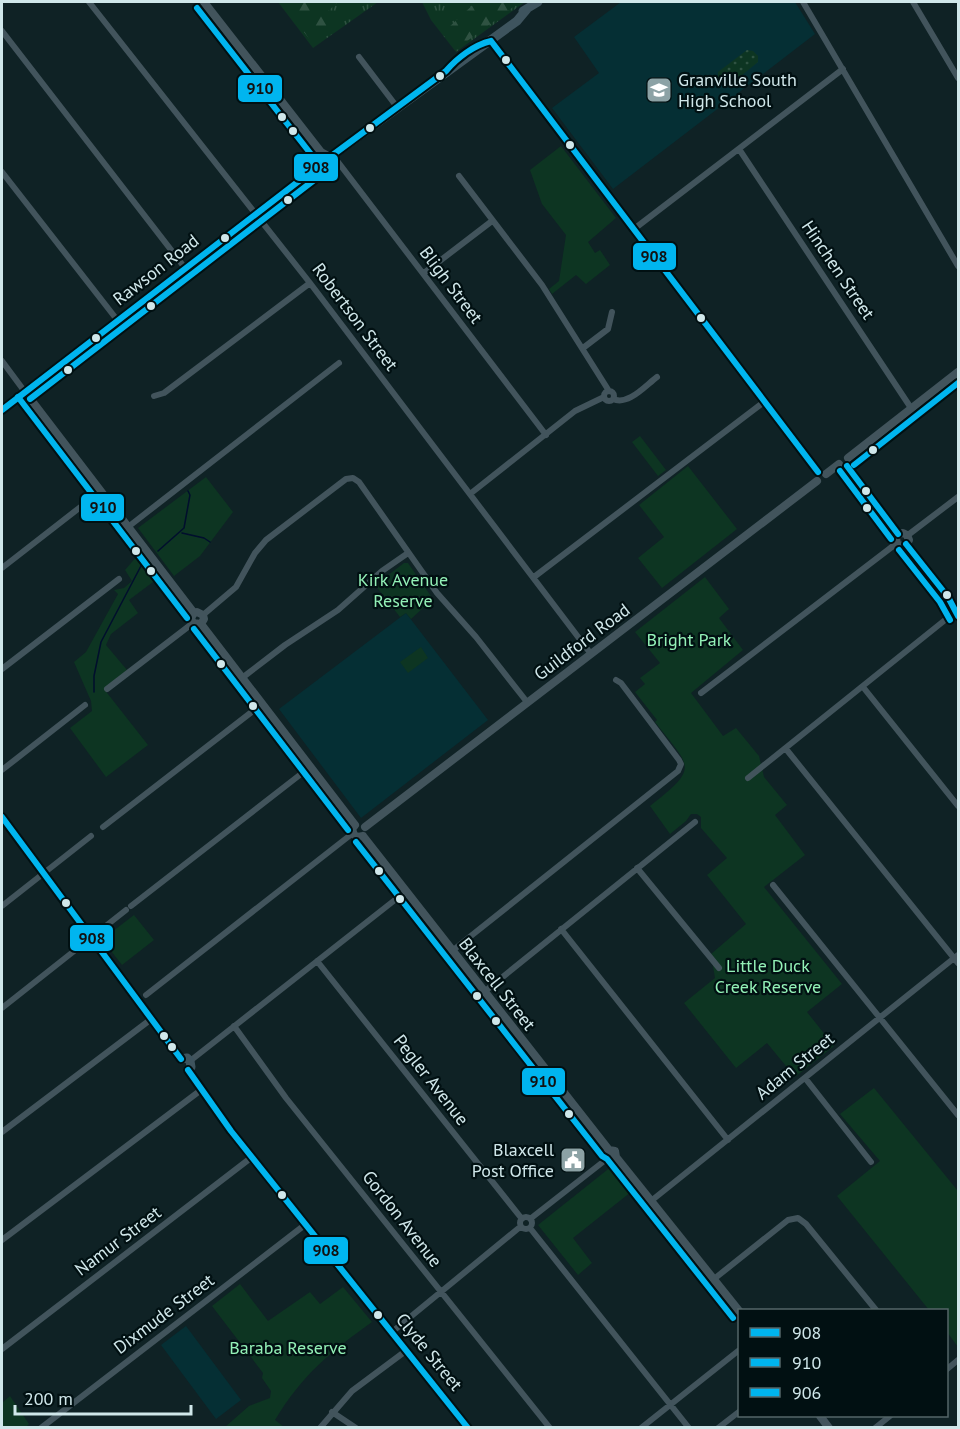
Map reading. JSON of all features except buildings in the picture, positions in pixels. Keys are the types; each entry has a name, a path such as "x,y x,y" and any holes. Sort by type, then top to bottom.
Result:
{"main road":[{"name":"Rawson Road","path":"446,71 452,63 508,20 538,2"},
{"name":"Rawson Road","path":"2,410 330,157 518,21 527,9"},
{"path":"460,57 482,43 491,41 508,20"},
{"name":"Clyde Street","path":"2,817 150,1020 186,1063 201,1090 252,1157 468,1428"}],"street":[{"name":"Robertson Street","path":"89,2 310,283 591,654"},
{"path":"204,2 321,152 330,157"},
{"path":"802,2 958,266"},
{"path":"913,2 958,78"},
{"path":"2,31 184,268"},
{"path":"491,41 820,476"},
{"path":"359,57 398,107"},
{"path":"634,230 843,69"},
{"name":"Hinchen Street","path":"739,149 911,408"},
{"name":"Bligh Street","path":"330,157 338,162 546,435"},
{"path":"2,172 118,321"},
{"path":"459,176 542,285 583,348 609,401 626,400 657,377"},
{"path":"424,273 492,220"},
{"path":"154,396 164,393 310,283"},
{"path":"583,348 608,329 612,312"},
{"path":"2,361 128,527 204,619 106,689"},
{"path":"128,527 339,363"},
{"name":"Guildford Road","path":"364,832 527,702 820,476 845,463 958,372"},
{"path":"470,494 578,409 607,394"},
{"path":"534,577 764,402"},
{"path":"845,463 898,534"},
{"path":"198,614 236,587 255,553 266,540 346,479 353,478 359,482 437,592 482,644 527,702"},
{"path":"897,543 902,546 958,496"},
{"path":"2,568 83,505"},
{"path":"748,778 957,614 948,597 903,533 898,534"},
{"path":"897,543 898,534"},
{"path":"701,693 897,543"},
{"path":"242,678 338,609 382,571 408,553"},
{"path":"2,669 119,579"},
{"path":"146,995 354,829 359,824 364,832 356,837 354,829 310,767 197,623"},
{"path":"452,951 676,774 680,768 679,760 621,683 616,680"},
{"path":"863,687 958,806"},
{"path":"103,827 262,704"},
{"path":"2,770 85,705"},
{"path":"786,748 957,959"},
{"path":"2,1008 310,767"},
{"path":"484,992 695,822"},
{"name":"Blaxcell Street","path":"364,832 405,892 611,1155 738,1309"},
{"path":"2,906 91,836"},
{"path":"637,868 719,968"},
{"path":"773,885 958,1115"},
{"path":"186,1063 405,892"},
{"path":"561,929 728,1140"},
{"name":"Adam Street","path":"651,1201 957,959"},
{"name":"Pegler Avenue","path":"317,961 522,1219"},
{"path":"2,1132 150,1020"},
{"name":"Gordon Avenue","path":"234,1026 286,1098 550,1428"},
{"path":"805,1078 871,1162"},
{"path":"2,1240 201,1090"},
{"path":"530,1220 611,1155"},
{"name":"Namur Street","path":"2,1348 252,1157"},
{"path":"392,1332 520,1227 522,1219 528,1217 532,1224 530,1228"},
{"path":"714,1279 788,1220 798,1218 804,1221 874,1309"},
{"name":"Dixmude Street","path":"41,1428 306,1224"},
{"path":"520,1227 530,1228"},
{"path":"530,1228 689,1428"},
{"path":"320,1428 352,1391 406,1350"},
{"path":"641,1428 738,1351"},
{"path":"332,1412 356,1428"},
{"path":"718,1428 738,1413"},
{"path":"875,1428 889,1417"}],"shaded area":[{"name":"Granville South High School","path":"621,2 795,2 815,34 613,189 552,108 599,73 574,37"},
{"path":"406,613 488,720 361,818 279,709"},
{"path":"186,1326 241,1400 216,1419 161,1345"}],"green space":[{"path":"278,2 378,2 313,48"},
{"path":"280,2 338,2 327,12 333,27 311,41"},
{"path":"422,2 525,2 456,52 431,20"},
{"path":"476,2 520,2 459,47 448,28"},
{"path":"747,50 753,51 758,56 758,62 730,85 723,85 718,79 718,72"},
{"path":"561,146 616,218 588,242 595,253 600,250 610,265 586,284 576,275 552,294 549,289 559,281 566,235 542,204 530,170"},
{"path":"640,436 666,470 658,476 632,442"},
{"path":"688,466 737,529 662,588 638,558 664,537 639,505"},
{"path":"206,477 233,512 200,556 174,576 138,528"},
{"path":"138,555 157,579 129,600 138,613 111,634 106,645 127,670 104,689 148,745 106,777 70,728 92,711 91,701 74,662 86,652 118,594 114,590 124,588 132,581 125,570"},
{"name":"Kirk Avenue Reserve","path":"404,563 408,563 433,599 411,619 406,613 400,617 375,585"},
{"name":"Little Duck Creek Reserve","path":"705,577 729,609 719,618 743,650 691,693 723,736 736,728 759,756 764,777 787,805 775,815 805,855 764,887 842,984 807,1012 834,1046 795,1077 767,1043 736,1068 684,1003 715,978 711,954 746,924 707,875 727,858 701,828 701,817 691,814 670,834 650,806 677,783 685,767 676,749 655,722 657,720 635,692 645,684 640,678 660,663 635,632"},
{"path":"421,647 428,658 408,673 400,662"},
{"path":"134,915 154,940 122,965 104,942 104,938"},
{"path":"874,1088 958,1191 958,1347 948,1333 948,1309 928,1309 837,1196 880,1161 840,1114"},
{"path":"612,1166 631,1192 573,1238 592,1263 578,1275 538,1225"},
{"name":"Baraba Reserve","path":"240,1284 268,1321 310,1292 320,1304 343,1287 372,1322 318,1365 296,1390 275,1420 284,1427 225,1427 249,1406 270,1398 271,1391 262,1378 263,1373 212,1306"},
{"path":"10,1396 29,1424 26,1427 2,1427 2,1403"}],"waterway":[{"path":"158,551 184,528 190,495 188,491"},
{"path":"182,533 204,538 210,542"},
{"path":"94,692 94,676 101,642 142,564"}],"transit line":[{"name":"910","path":"197,8 314,158 326,165"},
{"name":"908","path":"491,41 818,472"},
{"name":"908","path":"2,410 330,157 446,71 461,57 472,49 491,41"},
{"name":"910","path":"30,399 335,164"},
{"name":"906","path":"854,465 958,383"},
{"name":"910","path":"18,397 187,618"},
{"name":"908","path":"847,466 898,534"},
{"name":"906","path":"840,471 891,539"},
{"name":"908","path":"906,544 948,597 958,616"},
{"name":"906","path":"899,550 940,602 950,620"},
{"name":"910","path":"194,629 348,830"},
{"name":"908","path":"2,817 181,1059"},
{"name":"910","path":"356,842 602,1156 607,1159 733,1318"},
{"name":"908","path":"188,1070 231,1131 468,1428"}],"place":[{"name":"Granville South High School","path":"659,90"},
{"name":"Blaxcell Post Office","path":"573,1160"}],"park label":[{"name":"Bright Park","path":"689,640"}]}
